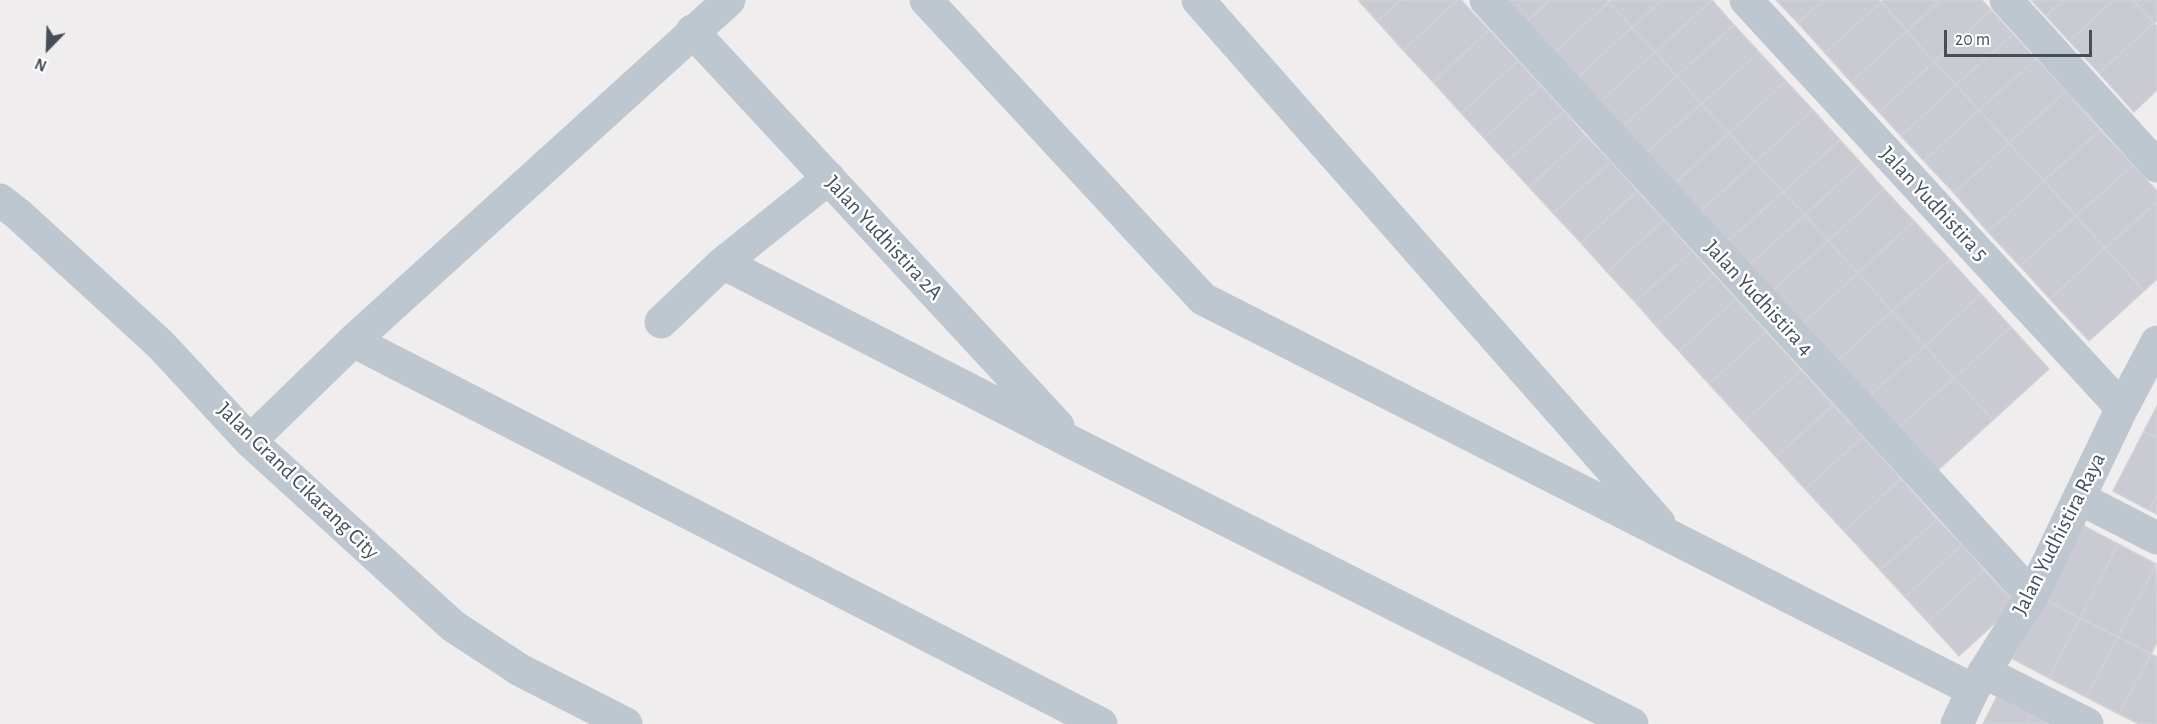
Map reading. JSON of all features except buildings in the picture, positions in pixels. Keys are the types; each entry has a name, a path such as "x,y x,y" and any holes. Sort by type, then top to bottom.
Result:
{"street":[{"path":"250,441 353,341 692,31 729,0"},
{"path":"926,0 1203,299 1671,537 1978,681 2087,724"},
{"path":"1198,0 1671,537"},
{"name":"Jalan Yudhistira 4","path":"1486,0 2032,596"},
{"name":"Jalan Yudhistira 5","path":"1746,0 2122,408"},
{"path":"2006,0 2157,166"},
{"name":"Jalan Yudhistira 2A","path":"692,31 1075,444"},
{"path":"661,322 723,263 829,178"},
{"name":"Jalan Grand Cikarang City","path":"0,200 18,213 160,344 250,441 453,626 520,670 626,724"},
{"path":"723,263 1075,444 1632,724"},
{"path":"353,341 1101,724"},
{"name":"Jalan Yudhistira Raya","path":"1957,724 1978,681 2032,596 2122,408 2157,342"},
{"path":"2079,498 2157,538"}]}
